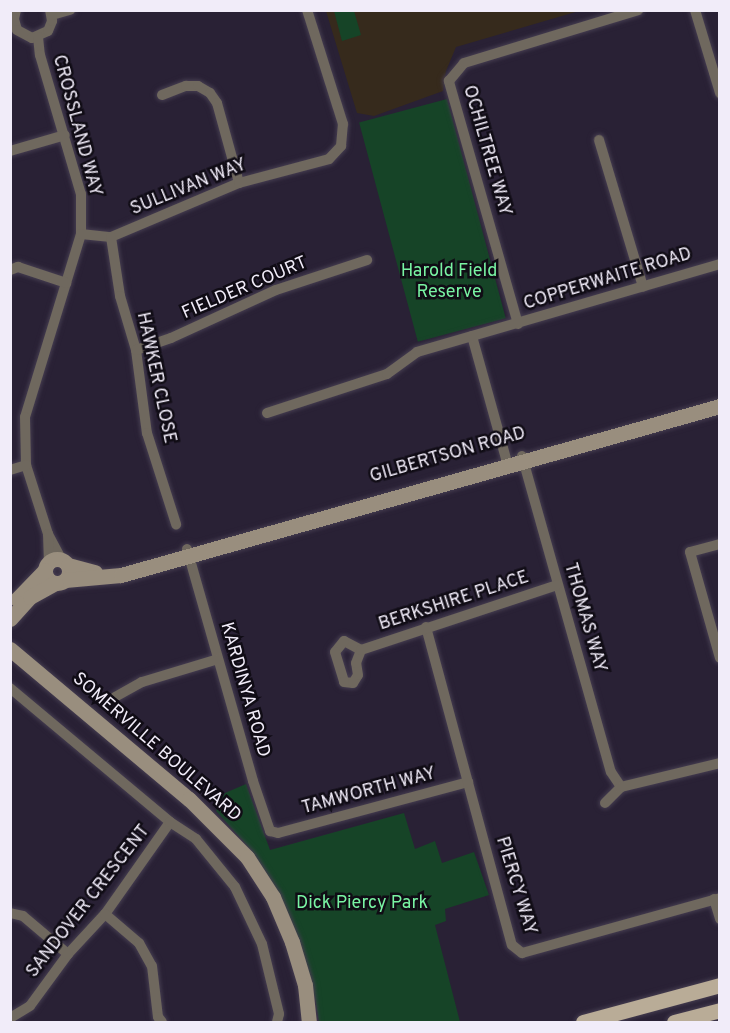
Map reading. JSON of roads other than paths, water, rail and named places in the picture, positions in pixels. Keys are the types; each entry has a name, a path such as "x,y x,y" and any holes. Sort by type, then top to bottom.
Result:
{"main road":[{"path":"583,1023 720,985"},
{"path":"674,1023 720,1010"}],"street":[{"path":"16,10 13,25 21,34 38,37 51,26 51,13 70,10"},
{"name":"SULLIVAN WAY","path":"81,234 111,237 239,183 329,159 341,146 343,124 308,10"},
{"name":"OCHILTREE WAY","path":"518,324 449,81 464,63 638,10"},
{"path":"695,10 720,93"},
{"name":"CROSSLAND WAY","path":"38,37 40,55 81,194 81,234 25,417 26,465 57,570"},
{"path":"162,95 186,86 198,86 210,93 217,104 239,183"},
{"path":"10,151 65,135"},
{"path":"599,140 643,287"},
{"name":"HAWKER CLOSE","path":"111,237 120,296 136,350 147,433 176,524"},
{"name":"FIELDER COURT","path":"136,350 171,338 276,290 367,260"},
{"name":"COPPERWAITE ROAD","path":"267,413 387,374 417,352 720,264"},
{"path":"10,270 18,267 66,283"},
{"path":"472,336 507,463"},
{"name":"GILBERTSON ROAD","path":"522,459 720,399"},
{"name":"GILBERTSON ROAD","path":"57,570 100,572 188,552 720,406"},
{"name":"THOMAS WAY","path":"522,459 611,772 621,787"},
{"path":"10,470 26,465"},
{"path":"720,544 690,552 720,658"},
{"name":"KARDINYA ROAD","path":"188,552 267,828 273,834 278,833"},
{"path":"10,605 57,570"},
{"path":"10,619 57,570"},
{"name":"BERKSHIRE PLACE","path":"361,650 557,585"},
{"name":"PIERCY WAY","path":"426,627 512,945 522,953 717,898"},
{"name":"SOMERVILLE BOULEVARD","path":"10,649 189,799 247,857 273,897 292,942 304,985 309,1023"},
{"path":"115,698 142,682 218,660"},
{"name":"SOMERVILLE BOULEVARD","path":"10,661 194,812 250,876 264,896 286,944 298,991 300,1023"},
{"name":"SANDOVER CRESCENT","path":"10,688 170,822 105,914 68,954 30,1006 10,1018"},
{"path":"605,803 621,787 720,763"},
{"name":"TAMWORTH WAY","path":"278,833 468,782"},
{"path":"170,822 196,839 235,887 262,944 279,1014 277,1023"},
{"path":"717,898 720,919"},
{"path":"10,912 23,916 68,954"},
{"path":"105,914 139,943 152,966 158,1017 162,1023"}],"park label":[{"name":"Harold Field Reserve","path":"449,283"},
{"name":"Dick Piercy Park","path":"362,904"}]}
